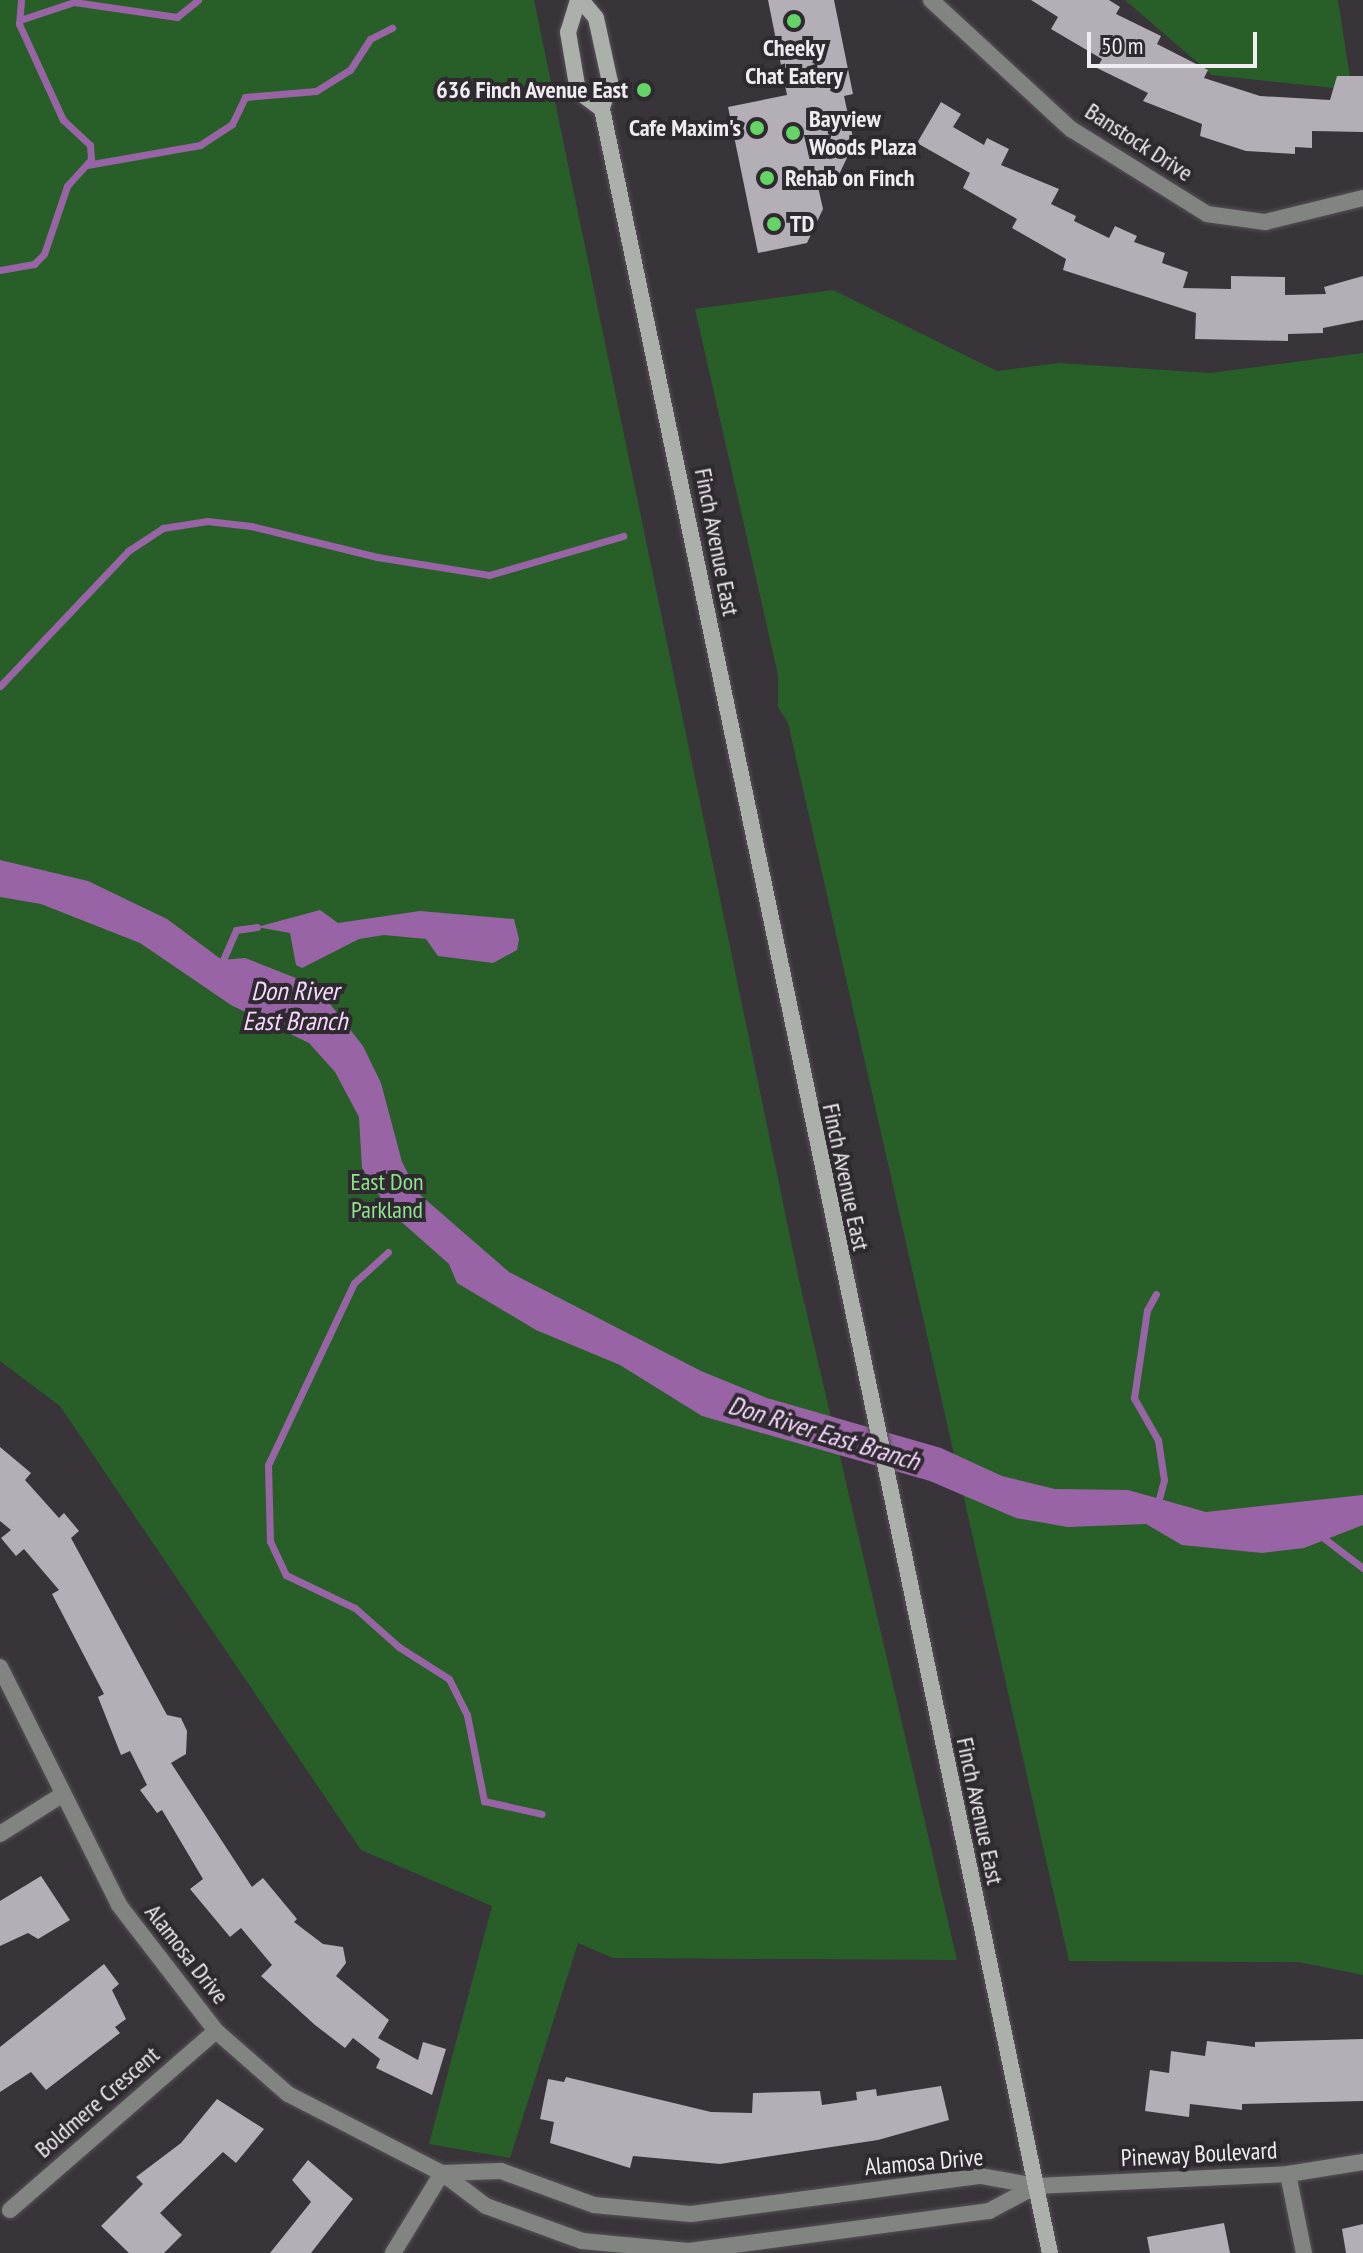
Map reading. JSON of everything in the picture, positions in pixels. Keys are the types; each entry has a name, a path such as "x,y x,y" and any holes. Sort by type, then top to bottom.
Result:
{"main road":[{"name":"Finch Avenue East","path":"602,109 578,91 568,32 579,0 596,18 610,82 602,109 857,1353 1050,2253"}],"street":[{"name":"Banstock Drive","path":"931,0 1071,129 1207,214 1265,222 1363,198"},
{"name":"Alamosa Drive","path":"0,1667 119,1905 216,2031 288,2094 442,2173 486,2206 582,2241 689,2251 989,2211 1036,2186"},
{"path":"0,1834 62,1795"},
{"name":"Boldmere Crescent","path":"10,2210 216,2031"},
{"name":"Pineway Boulevard","path":"1036,2186 1288,2174 1363,2162"},
{"name":"Alamosa Drive","path":"442,2173 501,2171 594,2205 691,2214 981,2176 1036,2186"},
{"path":"393,2253 442,2173"},
{"path":"1288,2174 1304,2253"}],"green space":[{"name":"East Don Parkland","path":"0,0 534,0 799,1280 957,1960 613,1958 578,1943 510,2158 429,2144 492,1906 361,1850 60,1406 0,1361"},
{"path":"1125,0 1338,0 1352,90 1212,75"},
{"path":"833,290 997,371 1059,363 1210,373 1363,353 1363,1975 1299,1962 1069,1961 788,723 778,707 778,675 695,309"}],"water":[{"name":"Don River East Branch","path":"0,860 88,881 167,919 222,960 245,958 316,986 363,1046 381,1083 402,1162 418,1193 509,1272 701,1371 767,1398 941,1448 1002,1476 1055,1489 1128,1490 1206,1512 1363,1495 1363,1525 1304,1548 1262,1553 1182,1545 1146,1524 1068,1527 1016,1518 930,1481 702,1416 620,1365 536,1330 457,1283 449,1264 389,1211 362,1168 359,1117 335,1072 309,1043 231,1005 140,943 41,904 0,897"},
{"path":"320,910 338,923 420,911 514,919 519,939 517,950 493,963 438,956 426,939 384,935 359,939 302,968 296,965 290,933 257,927"}],"building":[{"name":"Bayview Woods Plaza","path":"768,0 834,0 853,94 844,96 854,143 835,183 818,187 823,209 807,243 758,253 728,107 787,95"},
{"path":"1031,0 1109,0 1120,7 1116,14 1161,36 1157,44 1208,70 1204,78 1260,96 1330,100 1337,76 1363,76 1363,132 1312,131 1312,148 1295,147 1295,154 1246,151 1200,136 1202,124 1143,101 1148,93 1097,68 1102,59 1051,29 1058,17"},
{"path":"941,102 961,114 953,127 984,145 987,138 1009,149 1001,165 1059,189 1051,204 1076,216 1074,221 1109,238 1115,226 1137,236 1134,242 1165,253 1162,263 1188,272 1183,288 1231,289 1231,276 1285,277 1285,295 1326,294 1324,287 1363,276 1363,320 1323,328 1323,333 1288,334 1288,341 1195,339 1196,313 1063,270 1066,259 1012,228 1017,219 963,188 970,173 917,143"},
{"path":"0,1447 31,1473 25,1480 59,1518 64,1513 79,1531 71,1538 167,1715 181,1718 187,1731 186,1754 171,1763 252,1887 263,1878 297,1919 294,1922 323,1944 343,1947 346,1963 336,1976 389,2020 378,2038 418,2060 423,2042 446,2049 432,2095 376,2068 380,2059 353,2038 345,2048 315,2025 261,1976 272,1965 241,1928 230,1937 190,1889 203,1879 162,1810 157,1813 140,1790 147,1785 130,1751 121,1755 98,1697 104,1694 52,1594 59,1590 24,1549 16,1556 1,1538 11,1530 0,1521"},
{"path":"41,1876 70,1920 38,1939 28,1933 0,1946 0,1901"},
{"path":"104,1964 119,1984 112,1990 126,2019 115,2027 120,2033 46,2090 31,2072 0,2092 0,2047"},
{"path":"1363,2039 1363,2101 1242,2104 1242,2110 1190,2104 1189,2117 1145,2111 1150,2070 1169,2073 1171,2051 1205,2056 1207,2041 1255,2047 1255,2042"},
{"path":"566,2077 711,2112 752,2113 753,2093 820,2091 822,2105 857,2100 856,2092 876,2089 877,2096 941,2086 949,2120 878,2140 720,2164 633,2156 630,2168 550,2143 554,2122 540,2119 548,2079 564,2082"},
{"path":"217,2099 264,2129 236,2163 223,2152 160,2213 182,2235 164,2253 129,2253 101,2226 143,2184 136,2177 181,2143"},
{"path":"308,2160 353,2199 311,2253 270,2253 311,2202 292,2180"},
{"path":"1224,2223 1230,2253 1150,2253 1147,2237"},
{"path":"1363,2224 1363,2253 1346,2253 1342,2229"}],"waterway":[{"path":"0,270 34,264 44,254 67,186 91,159 90,145 63,120 19,24 21,0"},
{"path":"20,20 74,2 177,17 198,0"},
{"path":"87,165 200,145 232,124 245,97 316,91 350,70 370,39 392,28"},
{"path":"0,686 128,551 163,528 207,521 251,526 377,557 489,575 623,536"},
{"path":"220,967 236,930 257,927"},
{"path":"388,1252 354,1283 268,1465 270,1541 286,1575 355,1608 399,1647 449,1679 467,1715 484,1801 542,1814"},
{"path":"1156,1294 1147,1310 1134,1398 1158,1440 1164,1480 1157,1507"},
{"path":"1317,1533 1363,1568"}],"place":[{"name":"Cheeky Chat Eatery","path":"794,21"},
{"name":"636 Finch Avenue East","path":"644,90"},
{"name":"Cafe Maxim's","path":"757,128"},
{"name":"Bayview Woods Plaza","path":"793,133"},
{"name":"Rehab on Finch","path":"767,178"},
{"name":"TD","path":"774,224"}]}
